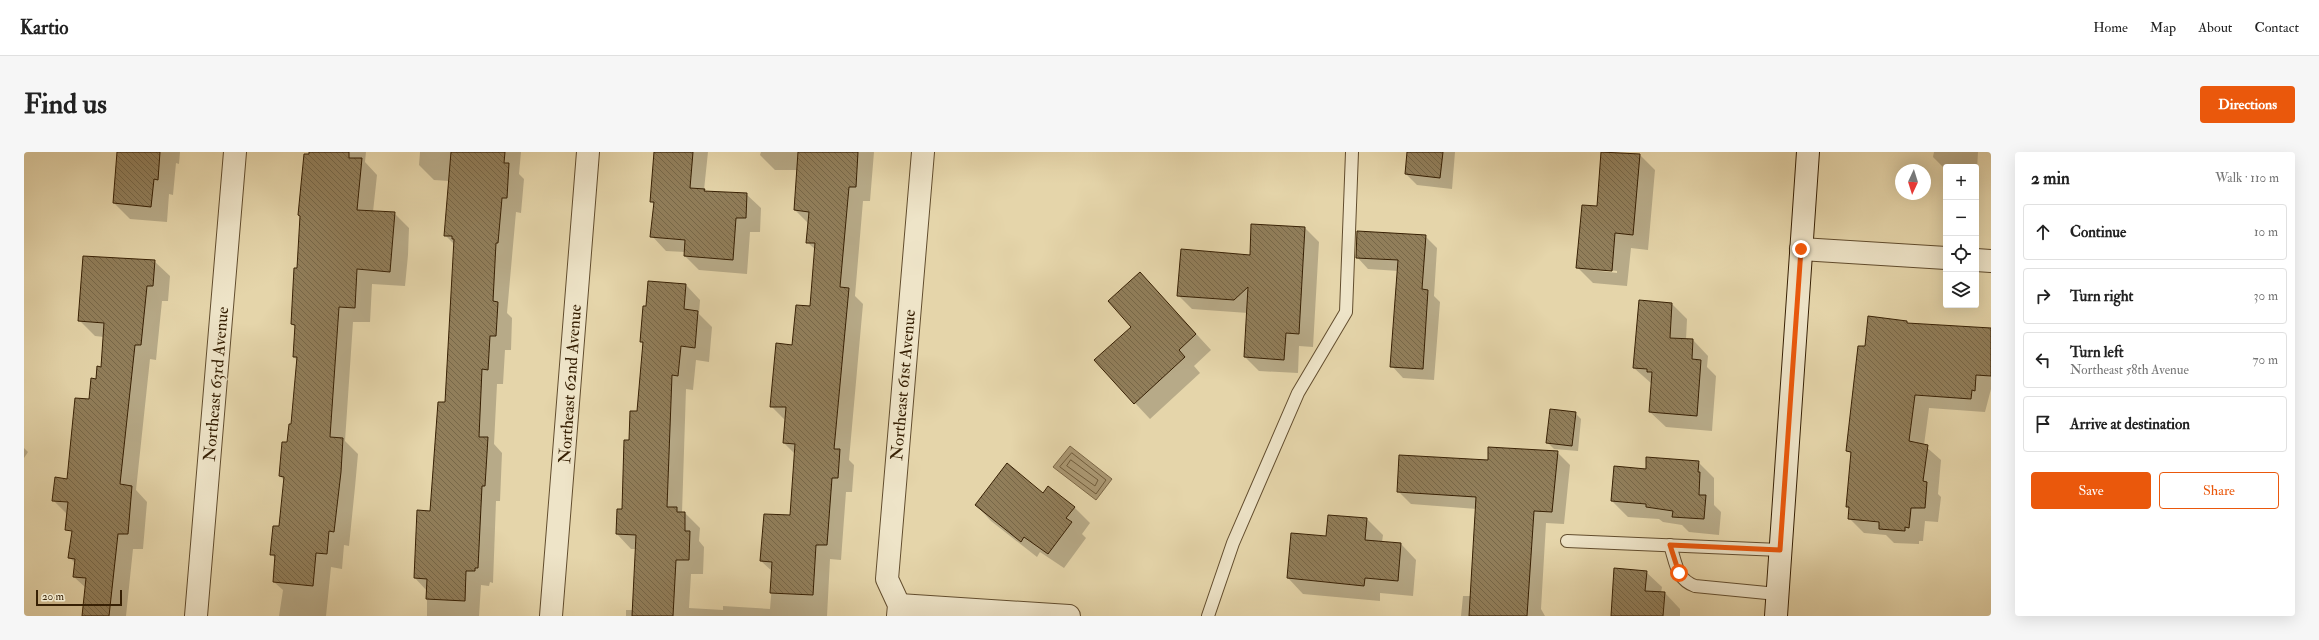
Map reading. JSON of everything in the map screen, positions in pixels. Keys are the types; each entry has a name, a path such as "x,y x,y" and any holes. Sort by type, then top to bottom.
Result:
{"street":[{"name":"Northeast 63rd Avenue","path":"196,616 235,152"},
{"name":"Northeast 62nd Avenue","path":"551,616 588,152"},
{"name":"Northeast 61st Avenue","path":"899,610 887,579 923,152"},
{"path":"1776,616 1808,152"},
{"path":"1801,249 1943,258"},
{"path":"1979,260 1991,261"},
{"path":"899,610 1069,616"}],"lane":[{"path":"1208,616 1233,543 1298,393 1346,312 1352,152"},
{"path":"1567,541 1780,550"},
{"path":"1670,545 1679,573 1685,582 1695,586 1777,594"}],"water":[{"path":"1070,446 1112,479 1096,500 1053,467"}],"building":[{"path":"117,152 160,152 158,180 154,179 151,207 113,203"},
{"path":"309,152 349,152 349,158 362,158 357,210 395,212 390,272 357,269 355,308 339,307 330,437 343,438 341,472 334,532 329,531 327,554 316,553 313,586 273,582 275,555 270,555 273,526 279,526 284,477 279,476 282,442 287,442 289,424 291,424 297,357 293,357 295,325 291,324 294,268 297,268 300,216 298,215 304,154 309,154"},
{"path":"451,152 505,152 504,163 509,163 507,198 502,198 498,243 496,243 493,301 498,302 496,336 490,336 488,370 482,369 479,437 488,437 485,486 482,486 478,568 475,568 475,571 466,571 465,601 426,599 427,579 414,578 417,510 430,511 438,402 445,402 454,239 452,239 452,236 444,236"},
{"path":"654,152 693,152 690,188 705,189 704,191 747,193 746,218 736,218 733,260 684,256 685,240 650,237 654,202 650,202"},
{"path":"798,152 858,152 856,187 849,187 840,287 849,288 834,449 840,449 838,478 832,478 827,545 816,545 813,595 770,593 772,562 760,561 764,514 790,515 795,444 783,443 786,407 770,407 776,343 792,345 796,305 810,306 815,243 806,243 809,212 794,210"},
{"path":"1407,152 1443,152 1440,178 1405,174"},
{"path":"1601,152 1640,154 1633,235 1615,233 1612,271 1576,268 1582,205 1597,206"},
{"path":"1251,224 1305,227 1299,334 1286,333 1284,360 1244,357 1248,287 1234,300 1177,296 1181,249 1250,255"},
{"path":"1357,231 1426,235 1422,289 1428,290 1423,369 1390,367 1398,260 1356,258"},
{"path":"83,256 155,260 153,286 147,286 141,345 135,345 120,484 132,486 128,534 118,534 109,616 82,616 86,578 73,577 75,559 68,558 72,531 65,530 68,502 52,501 55,477 67,479 75,398 89,399 91,378 96,379 97,366 101,367 104,323 78,321"},
{"path":"1140,272 1196,334 1179,350 1185,357 1134,404 1094,360 1131,327 1108,301"},
{"path":"648,281 686,284 684,309 698,311 695,348 681,346 678,376 672,375 667,507 677,507 677,512 685,512 685,531 690,531 689,560 676,560 673,616 632,616 636,535 616,534 617,509 622,509 624,440 629,440 630,411 637,411 643,342 640,342 643,306 646,306"},
{"path":"1639,300 1672,303 1670,338 1693,339 1692,359 1701,360 1697,416 1649,412 1652,372 1647,372 1647,369 1633,368"},
{"path":"1868,316 1907,321 1907,323 1991,328 1991,376 1976,375 1975,391 1972,390 1971,399 1915,395 1909,441 1928,445 1923,481 1927,482 1925,508 1911,508 1909,528 1905,527 1905,531 1879,529 1879,522 1848,519 1849,507 1846,507 1851,452 1846,451 1858,346 1865,346"},
{"path":"1550,409 1576,412 1572,446 1546,443"},
{"path":"1488,447 1558,451 1552,512 1534,511 1527,616 1469,616 1476,497 1397,492 1399,455 1488,460"},
{"path":"1646,457 1699,461 1699,495 1706,495 1704,519 1672,517 1673,511 1646,507 1646,504 1611,501 1614,466 1646,469"},
{"path":"1007,463 1043,493 1048,486 1075,507 1066,518 1072,522 1048,554 1024,537 1021,542 975,505"},
{"path":"1328,515 1367,518 1365,540 1401,543 1398,581 1365,578 1364,586 1287,578 1291,533 1326,536"},
{"path":"1614,568 1647,571 1645,591 1665,592 1663,616 1611,616"}],"route":[{"path":"1679,573 1670,545 1780,550 1801,249"}]}
